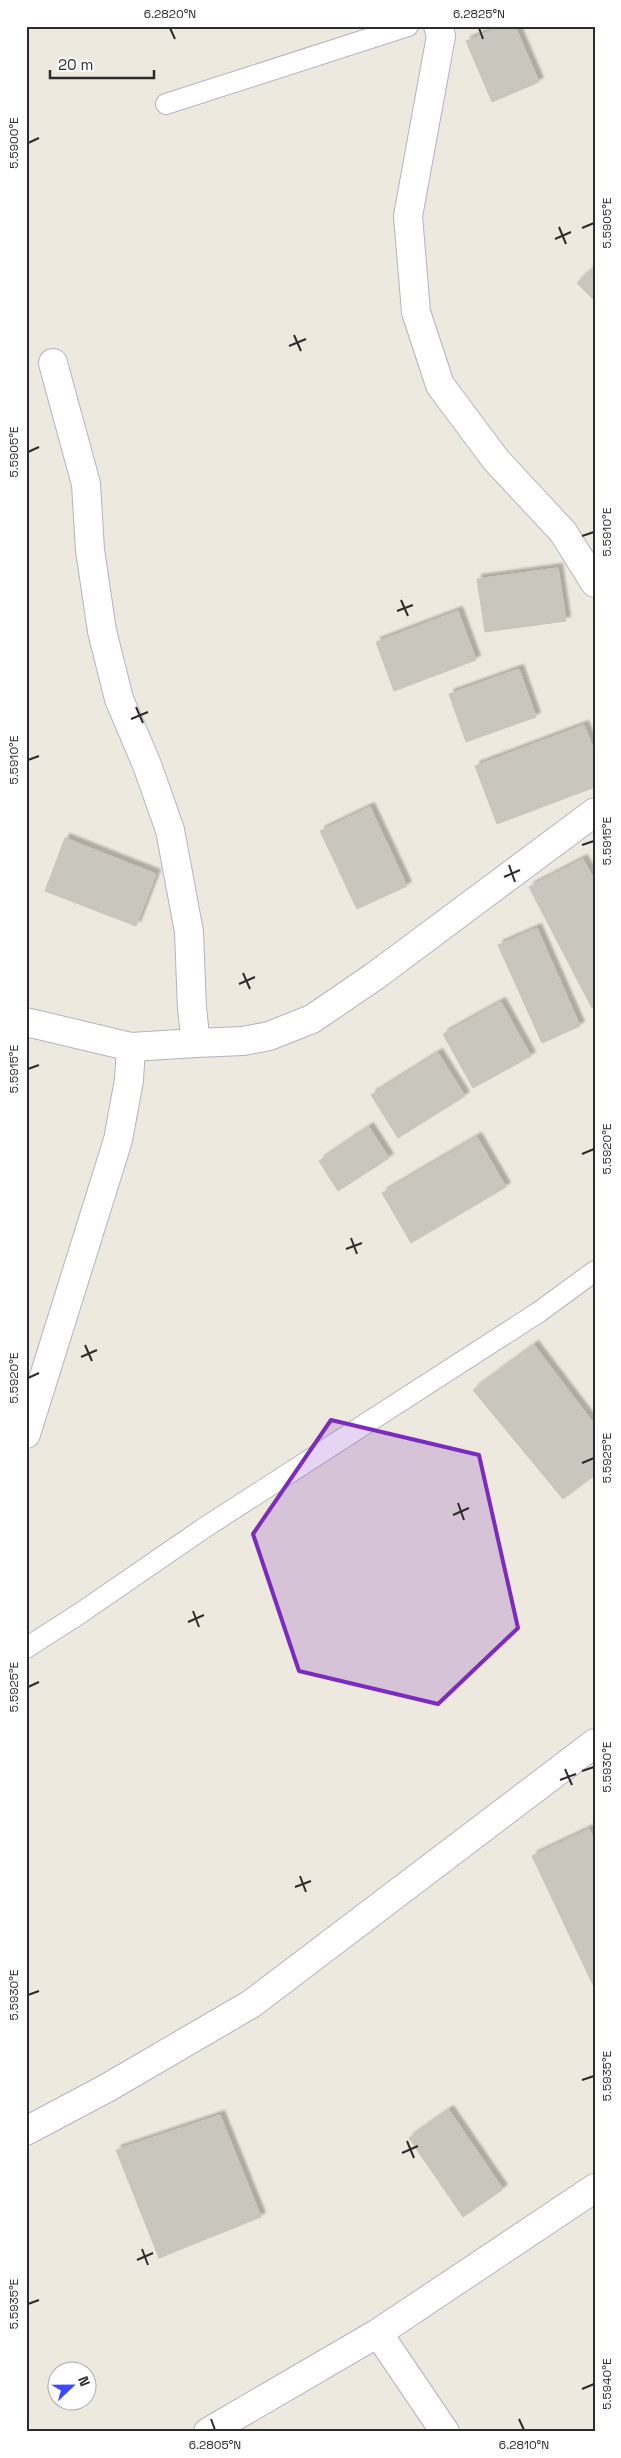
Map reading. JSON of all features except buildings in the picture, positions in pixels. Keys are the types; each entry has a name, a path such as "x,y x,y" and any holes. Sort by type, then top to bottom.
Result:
{"street":[{"path":"444,29 408,216 416,312 440,385 496,460 563,532 595,584"},
{"path":"53,364 86,484 90,550 102,631 119,699 147,765 170,830 189,932 192,1009 196,1043"},
{"path":"26,1022 131,1047 243,1041 269,1036 312,1019 375,976 595,812"},
{"path":"26,1434 118,1140 129,1080 131,1047"},
{"path":"26,2131 107,2088 252,2004 595,1743"},
{"path":"208,2432 378,2333 595,2188"},
{"path":"378,2333 445,2432"}],"lane":[{"path":"166,104 408,26"},
{"path":"26,1648 204,1528 539,1312 595,1271"}],"highlighted area":[{"path":"331,1420 479,1455 518,1628 438,1704 299,1671 253,1534"}]}
